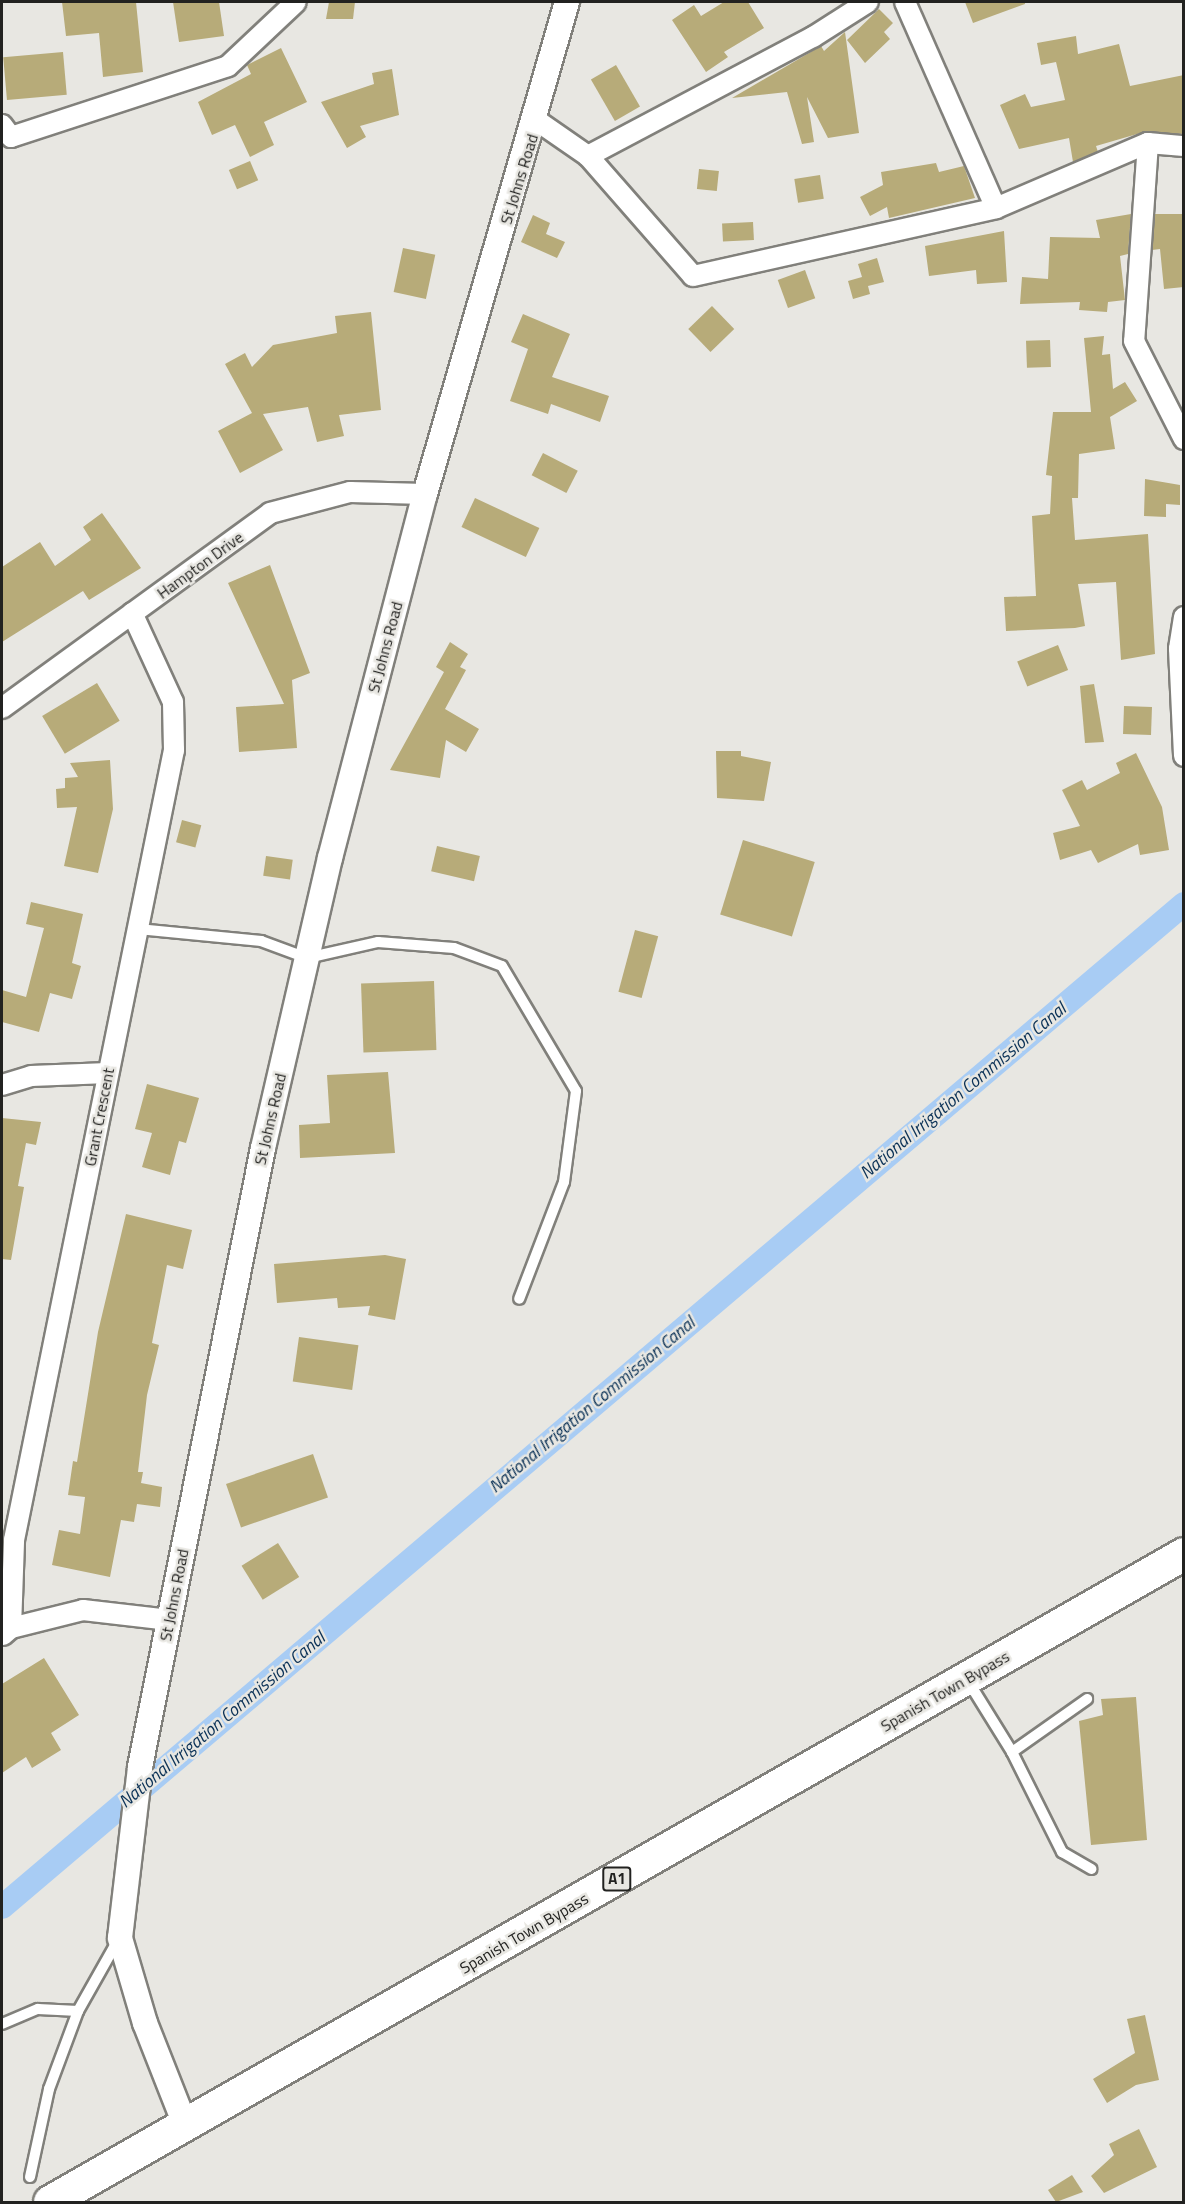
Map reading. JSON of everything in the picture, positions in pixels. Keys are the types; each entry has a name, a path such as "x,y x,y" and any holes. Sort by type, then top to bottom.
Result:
{"main road":[{"name":"Spanish Town Bypass","path":"50,2202 186,2127 1184,1554"}],"street":[{"path":"6,131 228,66 296,2"},
{"name":"St Johns Road","path":"186,2127 145,2023 120,1938 132,1819 140,1767 263,1148 307,958 425,494 536,120 567,2"},
{"path":"588,156 813,37 868,2"},
{"path":"905,2 996,208"},
{"path":"536,120 588,156 693,276 996,208 1148,143 1184,146"},
{"path":"1148,143 1134,341 1184,439"},
{"name":"Hampton Drive","path":"2,708 270,513 350,492 425,494"},
{"name":"Grant Crescent","path":"6,1632 8,1539 108,1073 174,750 173,702 132,613"},
{"path":"1184,616 1179,649 1184,756"},
{"path":"2,1085 31,1076 108,1073"},
{"path":"6,1632 83,1610 169,1620"}],"lane":[{"path":"138,929 261,941 307,958 378,942 454,948 502,966 576,1091 564,1182 519,1299"},
{"path":"966,1679 1012,1752 1062,1852 1092,1869"},
{"path":"1012,1752 1087,1699"},
{"path":"30,2177 49,2089 78,2011 120,1938"},
{"path":"2,2025 38,2008 78,2011"}],"building":[{"path":"62,2 136,2 143,72 103,77 99,33 66,36"},
{"path":"173,2 219,2 224,36 179,42"},
{"path":"329,2 355,2 353,19 326,19"},
{"path":"724,2 748,2 764,28 724,52 728,57 706,72 672,20 694,5 701,16"},
{"path":"965,2 1025,2 1025,4 973,23"},
{"path":"879,9 893,23 884,32 890,39 865,63 847,40"},
{"path":"845,32 859,133 828,138 807,97 814,142 802,144 787,92 732,98 821,46 824,51"},
{"path":"1076,36 1078,54 1119,44 1130,86 1184,75 1184,134 1144,132 1096,146 1098,152 1073,162 1069,138 1019,149 1000,105 1025,94 1031,107 1065,100 1056,62 1041,65 1037,43"},
{"path":"281,48 307,102 264,122 274,145 250,157 235,125 212,135 198,102 251,74 247,65"},
{"path":"63,52 67,95 7,100 3,57"},
{"path":"616,65 640,107 615,121 591,80"},
{"path":"392,69 399,115 360,126 366,137 347,148 321,102 374,84 372,73"},
{"path":"250,161 258,180 237,189 229,170"},
{"path":"936,163 939,172 964,166 975,198 889,218 887,207 870,216 860,197 883,185 881,172"},
{"path":"699,169 719,171 717,191 697,189"},
{"path":"820,175 824,199 798,203 794,179"},
{"path":"1131,214 1128,254 1120,256 1125,300 1108,302 1107,312 1079,310 1080,302 1020,304 1022,277 1048,279 1050,237 1100,238 1096,220"},
{"path":"1155,214 1184,214 1184,287 1164,289 1160,249 1152,250"},
{"path":"533,215 550,223 546,234 565,242 557,258 521,242"},
{"path":"753,222 754,240 723,242 722,224"},
{"path":"1004,231 1007,282 977,284 976,270 929,276 925,246"},
{"path":"403,248 435,255 426,299 394,292"},
{"path":"877,258 884,282 868,286 870,294 853,299 848,281 862,277 858,264"},
{"path":"805,270 815,298 788,308 778,280"},
{"path":"712,306 734,329 710,352 688,329"},
{"path":"371,312 381,410 339,415 344,436 317,442 308,407 263,414 283,450 240,473 218,431 252,413 225,364 245,353 252,367 273,345 337,333 335,316"},
{"path":"523,314 570,334 552,377 609,396 600,422 551,404 548,414 510,401 528,349 511,342"},
{"path":"1104,336 1102,355 1110,354 1113,389 1125,382 1137,401 1110,417 1115,449 1079,454 1078,498 1072,498 1075,540 1148,534 1155,654 1121,660 1116,582 1078,584 1085,626 1075,628 1006,631 1004,597 1036,596 1032,516 1050,514 1052,476 1046,475 1053,412 1091,412 1084,338"},
{"path":"1050,340 1051,367 1027,368 1026,341"},
{"path":"543,453 578,471 566,493 532,475"},
{"path":"1145,479 1180,485 1180,505 1166,504 1166,517 1144,516"},
{"path":"475,498 539,528 526,557 461,527"},
{"path":"102,513 141,568 89,600 83,591 2,642 2,567 40,542 55,566 91,540 83,527"},
{"path":"270,565 310,673 292,680 297,748 239,752 236,707 284,704 228,583"},
{"path":"450,642 468,654 460,667 466,670 445,709 479,729 466,752 446,740 440,778 390,770 444,672 436,667"},
{"path":"1058,645 1068,670 1027,687 1017,661"},
{"path":"97,683 120,721 65,754 42,716"},
{"path":"1094,684 1104,742 1085,743 1080,686"},
{"path":"1124,706 1152,707 1151,735 1123,734"},
{"path":"716,751 741,751 741,756 771,762 764,801 717,798"},
{"path":"1136,753 1162,807 1169,850 1140,855 1138,844 1098,863 1091,850 1060,860 1053,833 1080,826 1062,790 1082,780 1087,790 1120,773 1116,763"},
{"path":"110,760 113,809 98,873 64,866 77,807 57,808 56,789 65,788 65,778 78,777 70,763"},
{"path":"182,820 201,825 195,847 176,842"},
{"path":"743,840 815,862 792,937 720,915"},
{"path":"437,846 480,856 474,881 431,871"},
{"path":"266,856 293,860 290,880 263,876"},
{"path":"31,902 83,914 72,963 81,966 72,999 50,993 39,1032 2,1022 2,990 26,997 44,928 26,924"},
{"path":"635,930 658,936 642,998 618,992"},
{"path":"434,981 436,1050 363,1053 361,984"},
{"path":"388,1072 395,1153 300,1158 299,1125 330,1123 327,1075"},
{"path":"147,1084 199,1098 186,1143 179,1141 170,1175 142,1167 152,1133 135,1129"},
{"path":"2,1118 41,1122 36,1145 26,1143 18,1186 24,1187 11,1260 2,1259"},
{"path":"126,1214 192,1230 183,1269 167,1265 152,1343 159,1345 147,1395 138,1472 143,1472 141,1483 162,1487 160,1507 137,1504 134,1522 121,1520 110,1577 52,1565 59,1530 80,1534 85,1497 68,1495 73,1461 77,1462 98,1332"},
{"path":"385,1255 406,1259 395,1320 368,1315 370,1306 338,1308 337,1298 277,1303 274,1264"},
{"path":"299,1337 358,1345 352,1390 293,1382"},
{"path":"313,1454 328,1497 241,1527 226,1484"},
{"path":"278,1543 299,1577 263,1600 242,1566"},
{"path":"44,1658 79,1715 51,1733 61,1750 32,1768 26,1757 2,1773 2,1684"},
{"path":"1136,1697 1147,1840 1091,1845 1079,1721 1103,1715 1101,1699"},
{"path":"1145,2015 1159,2080 1136,2085 1107,2103 1093,2079 1135,2053 1127,2019"},
{"path":"1139,2129 1157,2167 1104,2193 1091,2176 1114,2155 1109,2144"},
{"path":"1072,2175 1083,2192 1056,2202 1048,2190"}],"waterway":[{"name":"National Irrigation Commission Canal","path":"2,1907 1184,904"}]}
